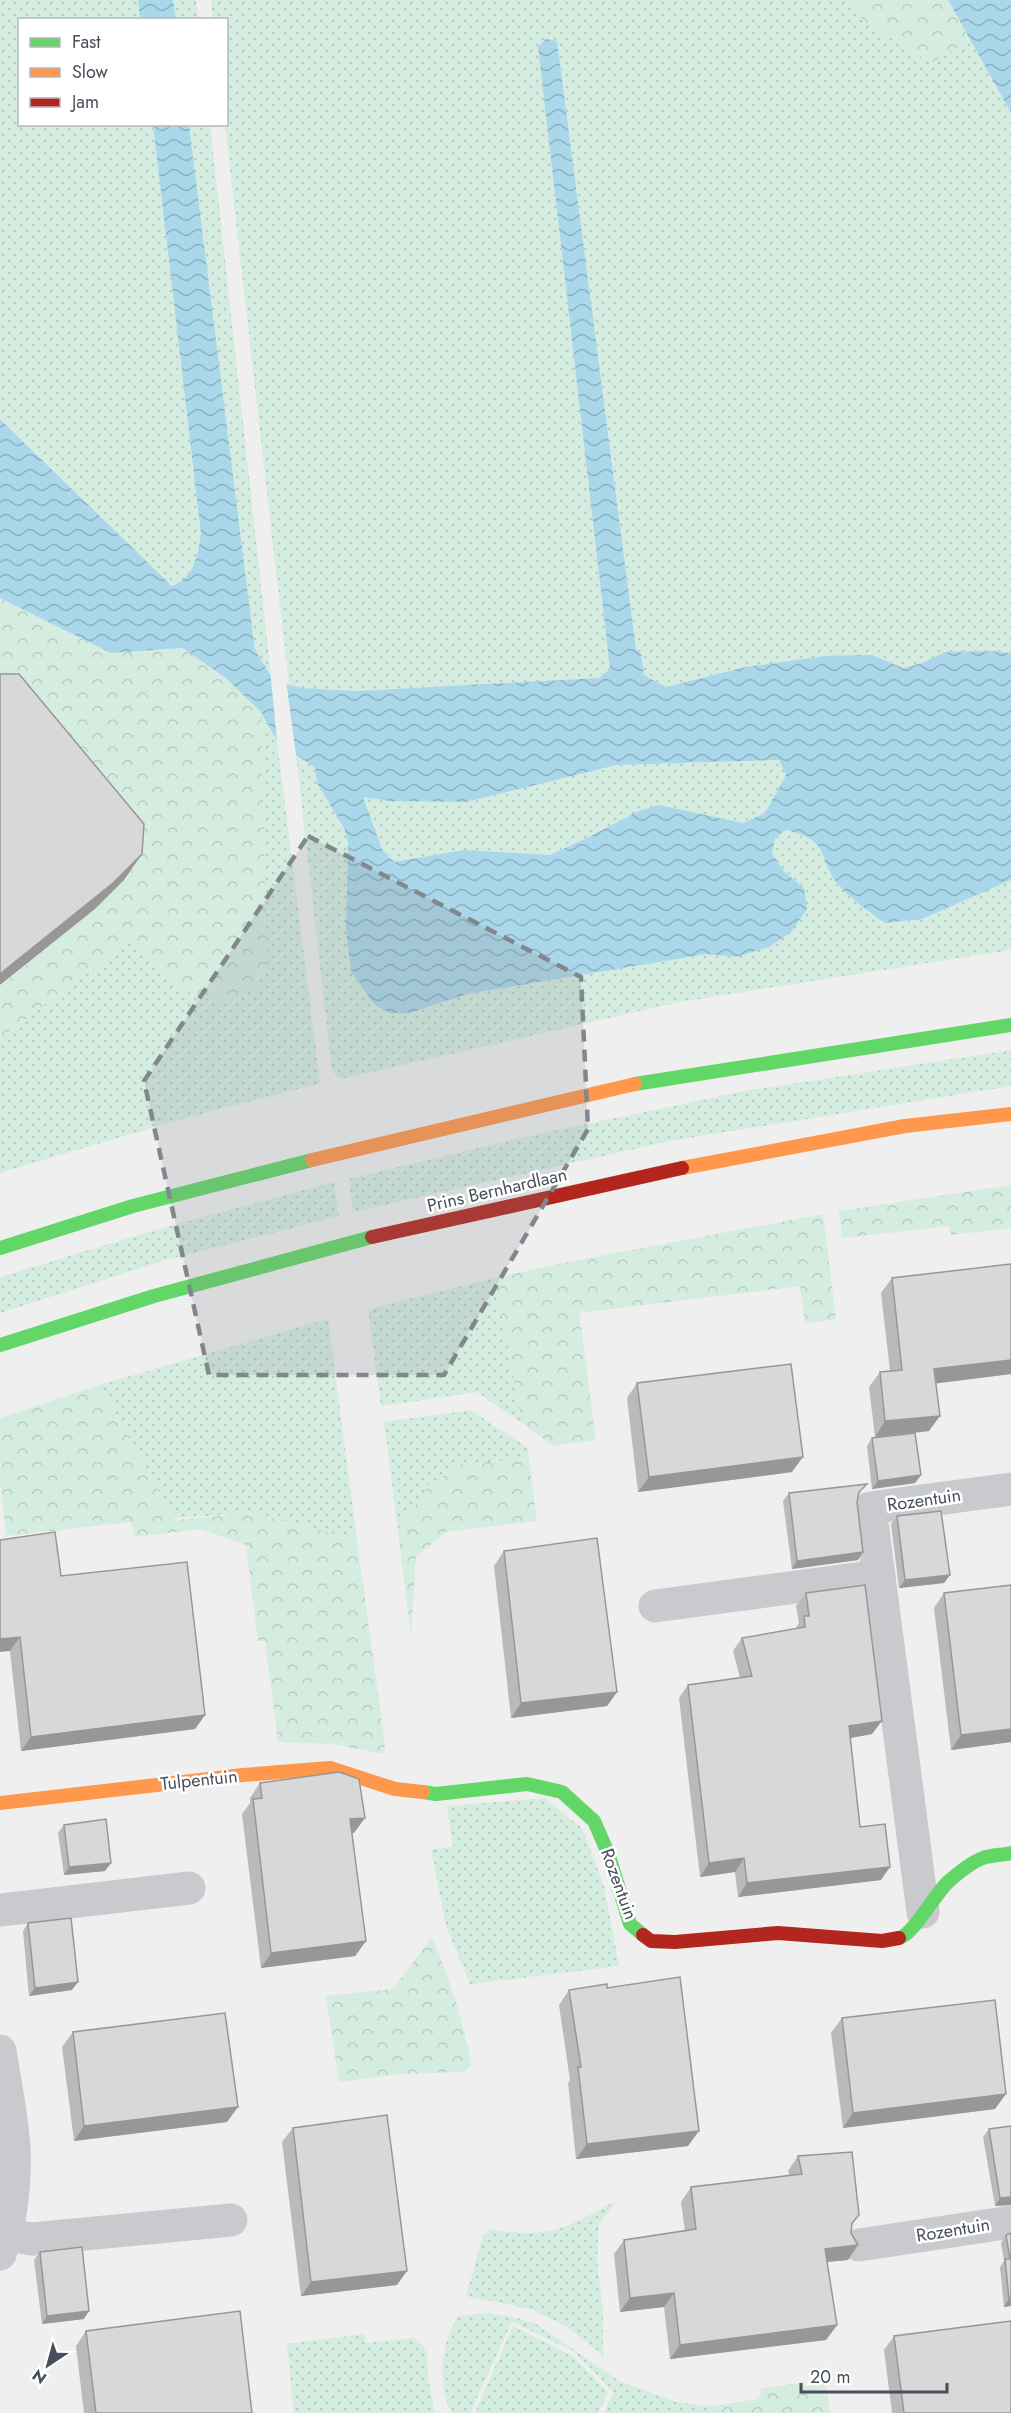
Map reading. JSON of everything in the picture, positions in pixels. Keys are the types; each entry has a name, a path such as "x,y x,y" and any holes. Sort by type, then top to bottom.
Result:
{"main road":[{"path":"0,1248 133,1206 337,1153 632,1084 1011,1025"},
{"name":"Prins Bernhardlaan","path":"0,1345 154,1296 351,1242 648,1174 905,1126 1011,1114"},
{"name":"Tulpentuin","path":"0,1803 243,1775 330,1768 395,1789"},
{"name":"Rozentuin","path":"395,1789 436,1794 527,1784 562,1792 594,1821 609,1853 616,1884 630,1924 651,1941 675,1942 778,1933 882,1941 904,1937 918,1923 923,1912 948,1882 983,1858 1011,1853"}],"street":[{"name":"Rozentuin","path":"923,1912 870,1508 1011,1489"},
{"path":"656,1606 878,1576"},
{"path":"0,1910 189,1888"},
{"path":"0,2051 14,2148 13,2179 3,2244 32,2239 231,2220"},
{"name":"Rozentuin","path":"859,2244 1011,2222"}],"highlighted area":[{"path":"308,836 581,977 588,1129 444,1375 209,1375 144,1081"}],"green space":[{"path":"0,0 138,0 140,18 18,18 18,126 153,126 201,535 194,565 190,572 172,586 0,418"},
{"path":"173,0 196,0 198,18 176,18"},
{"path":"211,0 948,0 1011,113 1011,653 945,652 922,663 903,668 872,655 745,667 666,687 644,675 641,654 636,649 557,42 538,47 610,669 599,678 357,691 302,688 289,685 225,126 228,126 228,18 213,18"},
{"path":"852,0 948,0 970,40 931,63 864,22"},
{"path":"189,126 210,126 271,676 255,650"},
{"path":"0,598 111,653 183,648 227,679 261,712 267,960 254,990 221,1004 186,991 131,941 0,1038 0,986 95,909 124,880 127,850 0,699"},
{"path":"261,712 277,741 320,1083 178,1120 0,1173 0,1038 131,941 186,991 254,990 267,960"},
{"path":"296,755 315,768 317,783 344,828 348,843 346,929 351,971 410,1013 467,994 707,954 736,957 804,888 784,871 772,853 775,838 786,830 801,834 820,846 836,882 885,923 922,919 1011,880 1011,950 680,1002 340,1079 332,1071"},
{"path":"780,760 786,775 765,813 742,823 659,805 550,855 464,850 394,862 382,849 363,796 390,801 466,802 617,765"},
{"path":"1011,1050 1011,1086 670,1141 353,1212 349,1179 539,1134 745,1091"},
{"path":"334,1182 339,1216 166,1260 0,1313 0,1277 159,1229"},
{"path":"1011,1185 1011,1228 951,1235 949,1226 842,1238 839,1211"},
{"path":"823,1214 836,1319 805,1324 800,1286 579,1313 596,1440 553,1446 522,1423 495,1278"},
{"path":"495,1278 522,1423 477,1392 381,1406 368,1309"},
{"path":"328,1319 357,1540 256,1513 174,1518 99,1385"},
{"path":"99,1385 175,1520 256,1513 357,1540 385,1745 384,1754 332,1744 278,1742 265,1641 258,1641 246,1545 201,1529 135,1537 131,1522 6,1536 0,1483 0,1418"},
{"path":"471,1410 528,1448 529,1459 462,1464 429,1485 398,1530 384,1422"},
{"path":"529,1459 537,1521 446,1532 416,1557 411,1636 398,1530 429,1485 462,1464"},
{"path":"544,1798 582,1828 604,1886 619,1966 470,1984 446,1926 431,1849 453,1847 447,1806"},
{"path":"432,1937 455,2000 471,2065 463,2072 402,2074 339,2082 326,1996 393,1989"},
{"path":"617,2200 599,2224 597,2261 603,2311 603,2356 567,2327 531,2309 466,2296 483,2236 491,2229 528,2233 557,2229"},
{"path":"485,2313 514,2317 536,2324 619,2381 676,2402 710,2406 704,2413 604,2413 613,2392 573,2351 512,2322 470,2413 451,2413 442,2376 447,2340 458,2316"},
{"path":"513,2326 574,2357 608,2392 598,2413 475,2413"},
{"path":"365,2334 365,2343 413,2338 423,2345 427,2355 428,2378 435,2413 294,2413 287,2344"},
{"path":"825,2380 830,2413 704,2413 710,2406 759,2399 761,2388"}],"water":[{"path":"138,0 173,0 176,18 140,18"},
{"path":"948,0 1011,0 1011,113"},
{"path":"546,39 557,41 636,649 641,654 644,675 666,687 745,667 827,656 872,655 903,668 922,663 945,652 1011,653 1011,880 922,919 885,923 838,884 817,845 801,835 786,830 775,838 772,853 784,871 804,888 807,909 791,932 769,947 736,957 707,954 467,994 410,1013 389,1013 374,1004 351,971 346,929 348,843 344,828 317,783 315,768 277,741 261,712 227,679 183,648 111,653 0,598 0,419 172,586 185,577 194,565 201,534 153,126 189,126 255,650 271,676 289,685 302,688 357,691 599,678 610,669 538,47","holes":["779,760 786,775 765,813 743,823 659,805 639,811 550,855 464,850 394,862 382,849 363,797 390,801 466,802 617,765"]}],"pier":[{"path":"270,669 273,674 286,680 296,755 277,741"}],"building":[{"path":"0,674 19,674 144,824 142,854 113,883 0,974"},
{"path":"1011,1264 1011,1360 934,1369 940,1416 885,1421 880,1372 902,1370 892,1278"},
{"path":"791,1364 803,1457 649,1477 637,1383"},
{"path":"915,1433 921,1475 878,1481 872,1438"},
{"path":"867,1484 859,1492 857,1502 863,1552 797,1561 789,1493"},
{"path":"941,1511 950,1575 905,1580 897,1516"},
{"path":"55,1532 61,1576 187,1562 205,1715 31,1737 20,1637 0,1639 0,1540"},
{"path":"597,1538 617,1692 521,1703 504,1551"},
{"path":"865,1585 882,1721 849,1726 860,1827 885,1824 890,1867 747,1883 744,1858 709,1863 688,1685 752,1676 742,1638 805,1627 804,1616 809,1616 806,1593"},
{"path":"1011,1585 1011,1729 961,1735 944,1593"},
{"path":"339,1772 359,1779 365,1818 350,1819 366,1941 271,1953 253,1799 262,1798 260,1783"},
{"path":"106,1819 111,1863 69,1867 64,1825"},
{"path":"71,1918 78,1982 35,1988 28,1923"},
{"path":"680,1977 699,2131 587,2144 578,2067 581,2067 569,1990 607,1984 607,1988"},
{"path":"995,2000 1006,2094 853,2113 842,2018"},
{"path":"225,2013 238,2107 84,2126 73,2032"},
{"path":"387,2115 407,2271 311,2282 293,2128"},
{"path":"1011,2126 1011,2197 1000,2198 989,2129"},
{"path":"852,2152 859,2215 852,2223 851,2233 858,2245 825,2249 837,2325 680,2345 674,2293 630,2298 624,2240 696,2229 691,2187 802,2174 798,2156"},
{"path":"1011,2233 1011,2299 1009,2299 1005,2259 1010,2259 1006,2235"},
{"path":"82,2247 89,2311 47,2316 40,2252"},
{"path":"240,2311 252,2413 96,2413 86,2331"},
{"path":"1011,2321 1011,2413 904,2413 894,2336"}],"traffic: fast":[{"path":"635,1084 1011,1025"},
{"path":"0,1248 133,1206 312,1160"},
{"path":"0,1345 154,1296 372,1237"},
{"path":"423,1792 436,1794 527,1784 562,1792 594,1821 608,1853 630,1924 643,1935"},
{"path":"899,1938 911,1930 948,1882 960,1872 983,1858 1011,1853"}],"traffic: slow":[{"path":"312,1160 635,1084"},
{"path":"682,1168 905,1126 1011,1114"},
{"path":"0,1803 243,1775 330,1768 395,1789 423,1792"}],"traffic: jam":[{"path":"372,1237 682,1168"},
{"path":"643,1935 651,1941 675,1942 778,1933 882,1941 899,1938"}]}
